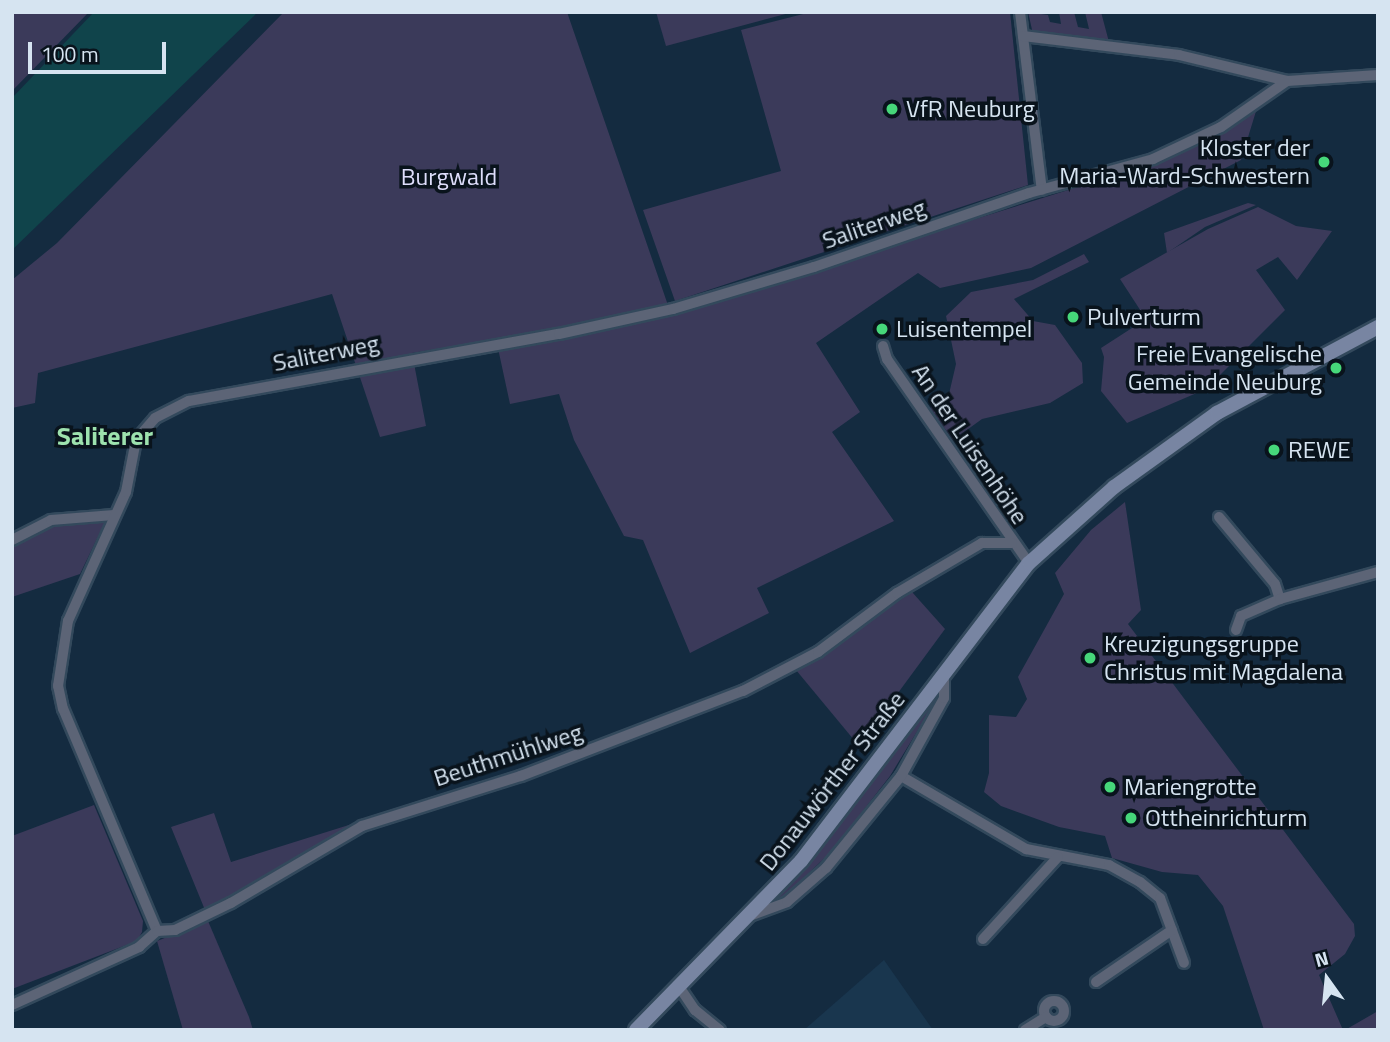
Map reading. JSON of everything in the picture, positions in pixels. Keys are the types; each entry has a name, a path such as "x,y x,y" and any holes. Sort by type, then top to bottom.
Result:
{"main road":[{"name":"Donauwörther Straße","path":"636,1030 752,915 801,861 1029,563 1114,487 1217,413 1378,327"}],"street":[{"path":"1020,12 1042,190"},
{"path":"1023,36 1179,55 1287,81 1378,75"},
{"name":"Saliterweg","path":"157,931 63,709 58,686 68,621 126,492 135,440 155,418 189,401 559,334 673,309 814,267 1042,190 1153,159 1221,127 1287,81"},
{"name":"An der Luisenhöhe","path":"883,346 887,359 1012,543 1029,563"},
{"path":"12,540 51,520 114,514"},
{"path":"1219,517 1275,584 1280,600"},
{"name":"Beuthmühlweg","path":"12,1005 139,947 157,931 175,930 231,903 362,826 521,776 743,691 818,652 897,593 982,543 1012,543"},
{"path":"1236,630 1241,616 1280,600 1378,572"},
{"name":"Donauwörther Straße","path":"752,915 787,902 826,868 901,776 944,698 944,674"},
{"path":"901,776 1026,849 1109,865 1140,882 1160,898 1184,963"},
{"path":"983,939 1058,857"},
{"path":"1096,982 1172,930"},
{"path":"680,988 695,1010 720,1030"},
{"path":"1026,1030 1046,1017"}],"shaded area":[{"path":"94,12 258,12 12,250 12,98"},
{"path":"884,960 933,1030 804,1030"}],"green space":[{"path":"12,12 89,12 12,91"},
{"name":"Burgwald","path":"284,12 567,12 671,314 1155,163 1257,108 1241,160 1031,268 940,288 918,273 816,343 860,412 832,432 894,521 757,588 769,613 690,653 643,540 624,536 574,440 559,394 510,404 496,339 412,353 426,426 380,437 332,294 38,373 35,403 12,408 12,280 57,243"},
{"path":"656,12 793,12 666,46"},
{"name":"VfR Neuburg","path":"811,12 1010,12 1028,185 675,301 643,210 781,171 741,30"},
{"path":"1028,12 1048,15 1050,22 1061,24 1059,12 1074,12 1078,27 1089,29 1085,12 1101,12 1109,42 1033,34"},
{"path":"1248,203 1256,205 1205,227 1167,253 1164,233"},
{"path":"1258,207 1296,226 1332,231 1297,280 1278,257 1256,270 1285,310 1206,389 1127,423 1101,391 1104,357 1101,348 1146,319 1120,279 1208,229"},
{"path":"1084,254 1089,262 1014,299 1033,321 1055,325 1082,363 1083,383 1050,403 982,419 953,440 930,408 949,394 956,364 946,316 971,292 1033,280"},
{"path":"1125,502 1141,610 1128,624 1354,924 1355,936 1345,954 1319,975 1343,1030 1264,1030 1223,906 1198,875 1162,872 1112,858 1105,836 1059,827 1001,806 984,792 989,773 989,715 1016,717 1027,699 1018,677 1064,594 1055,573 1091,530"},
{"path":"108,516 80,574 12,597 12,544 49,525"},
{"path":"912,592 945,629 859,746 796,670"},
{"path":"935,694 938,697 890,776 831,852 776,904 772,900 883,768"},
{"path":"94,805 143,921 142,932 137,941 12,989 12,836"},
{"path":"214,813 231,862 352,824 205,910 171,827"},
{"path":"208,921 253,1030 183,1030 157,941"},
{"path":"1378,1011 1378,1030 1345,1030"}],"place":[{"name":"VfR Neuburg","path":"892,109"},
{"name":"Kloster der Maria-Ward-Schwestern","path":"1324,162"},
{"name":"Pulverturm","path":"1073,317"},
{"name":"Luisentempel","path":"882,329"},
{"name":"Freie Evangelische Gemeinde Neuburg","path":"1336,368"},
{"name":"REWE","path":"1274,450"},
{"name":"Kreuzigungsgruppe Christus mit Magdalena","path":"1090,658"},
{"name":"Mariengrotte","path":"1110,787"},
{"name":"Ottheinrichturm","path":"1131,818"}],"district":[{"name":"Saliterer","path":"105,436"}]}
